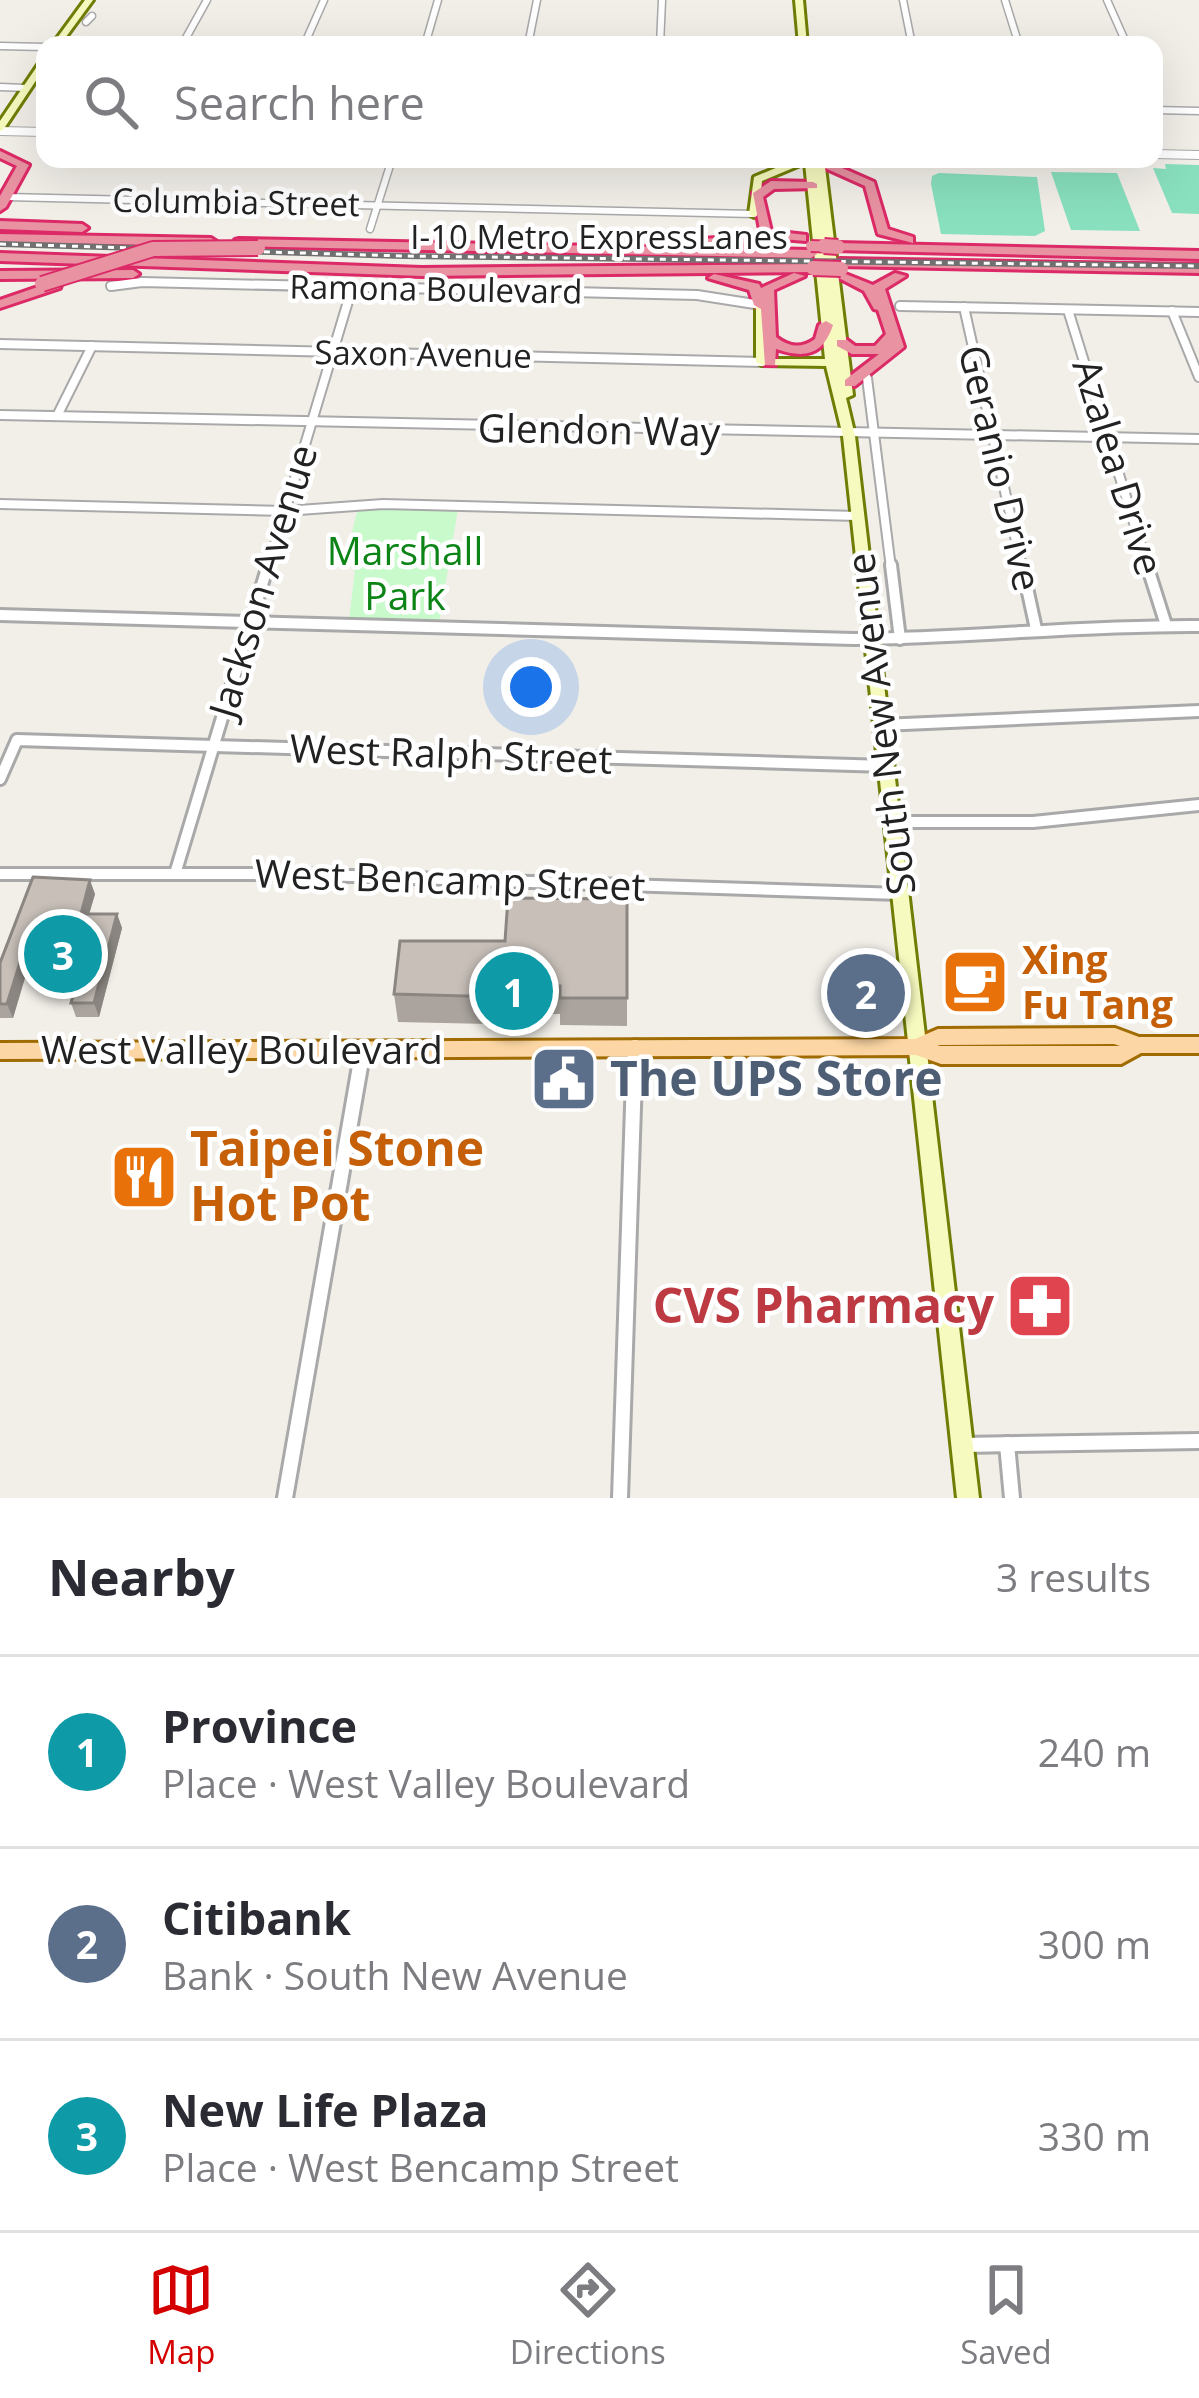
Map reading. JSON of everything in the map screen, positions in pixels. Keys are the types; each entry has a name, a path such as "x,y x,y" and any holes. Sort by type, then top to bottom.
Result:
{"highway":[{"path":"0,154 22,165 2,201"},
{"path":"0,163 17,172 2,201"},
{"path":"832,168 870,184 882,231 913,241 1199,265"},
{"path":"809,258 766,234 758,196 771,184 819,188 853,182 870,195 874,232 840,258"},
{"path":"742,239 754,231 754,214"},
{"path":"0,229 17,225 176,235"},
{"path":"0,229 698,244 809,258"},
{"name":"I-10 Metro ExpressLanes","path":"0,229 809,258"},
{"path":"698,244 742,239 809,258"},
{"path":"840,258 913,241"},
{"path":"257,252 687,262"},
{"path":"516,272 1052,252"},
{"path":"0,301 152,256 713,253"},
{"path":"0,256 422,272"},
{"name":"I-10 Metro ExpressLanes","path":"0,256 436,266 809,258 1199,265"},
{"path":"709,277 809,258"},
{"path":"766,362 770,338 767,288 809,258"},
{"path":"840,258 940,271"},
{"path":"840,258 901,276"},
{"path":"840,258 869,288 890,336 890,343 879,350 852,350 842,343"},
{"path":"850,382 897,347 878,288 901,276 1199,265"},
{"path":"0,275 516,272 709,277 754,287 761,305"},
{"path":"770,338 786,349 806,350 820,341 826,325"}],"main road":[{"path":"62,36 88,0"},
{"path":"799,0 802,36"},
{"path":"0,129 36,74"},
{"path":"754,214 757,178 788,168"},
{"path":"815,168 850,382 845,404"},
{"path":"819,188 826,325 831,363 845,404"},
{"path":"761,305 766,362"},
{"name":"Saxon Avenue","path":"766,362 847,363"},
{"name":"South New Avenue","path":"845,404 968,1498"},
{"name":"West Valley Boulevard","path":"0,1051 917,1047 947,1056 1121,1056 1138,1045 1199,1045"}],"street":[{"path":"187,36 207,0"},
{"path":"308,36 323,0"},
{"path":"427,36 438,0"},
{"path":"530,36 537,0"},
{"path":"660,36 662,0"},
{"path":"903,0 910,36"},
{"path":"1005,0 1016,36"},
{"path":"1107,0 1123,36"},
{"path":"0,46 36,47"},
{"path":"0,87 26,88"},
{"path":"1163,110 1199,111"},
{"path":"0,129 36,131"},
{"path":"1163,154 1199,155"},
{"path":"370,230 389,168"},
{"path":"596,210 597,196"},
{"name":"Columbia Street","path":"2,201 754,214"},
{"name":"Ramona Boulevard","path":"111,286 142,282 697,295 761,305"},
{"name":"Jackson Avenue","path":"175,874 352,288"},
{"path":"900,306 1199,312"},
{"name":"Geranio Drive","path":"964,307 1036,629"},
{"name":"Azalea Drive","path":"1068,310 1166,625"},
{"path":"1172,311 1199,377"},
{"name":"Saxon Avenue","path":"0,344 766,362"},
{"path":"57,416 92,346"},
{"path":"867,378 900,639"},
{"name":"Glendon Way","path":"0,415 849,444 872,436 1199,439"},
{"path":"0,504 285,511 383,504 857,516"},
{"path":"0,615 900,639 1036,629 1199,626"},
{"path":"882,724 969,726 1106,711 1199,710"},
{"name":"West Ralph Street","path":"0,779 16,740 886,766"},
{"path":"892,821 1033,822 1199,805"},
{"name":"West Bencamp Street","path":"0,874 175,874 900,894"},
{"path":"620,1498 635,1047"},
{"path":"285,1498 363,1049"},
{"path":"962,1445 1199,1442"},
{"path":"1007,1444 1012,1498"}],"green space":[{"path":"1165,164 1199,165 1199,214 1172,213 1153,168 1166,169"},
{"path":"1051,172 1117,173 1140,231 1071,230"},
{"path":"932,176 1037,177 1045,231 1035,236 941,234 931,184"},
{"name":"Marshall Park","path":"358,508 458,509 439,623 349,620 356,561 366,561 370,547 349,544"}],"building":[{"path":"33,877 90,880 81,914 117,914 94,1003 71,1003 89,935 46,945 27,940 7,1004 0,1004 0,963"},
{"path":"508,898 627,899 627,998 560,998 560,986 536,986 535,998 394,994 400,941 505,941"}],"railway":[{"path":"0,244 403,256 1199,266"}],"place":[{"name":"New Life Plaza","path":"63,954"},
{"name":"Xing Fu Tang","path":"975,982"},
{"name":"Province","path":"514,991"},
{"name":"Citibank","path":"866,993"},
{"name":"The UPS Store","path":"564,1079"},
{"name":"Taipei Stone Hot Pot","path":"144,1177"},
{"name":"CVS Pharmacy","path":"1040,1306"}]}
